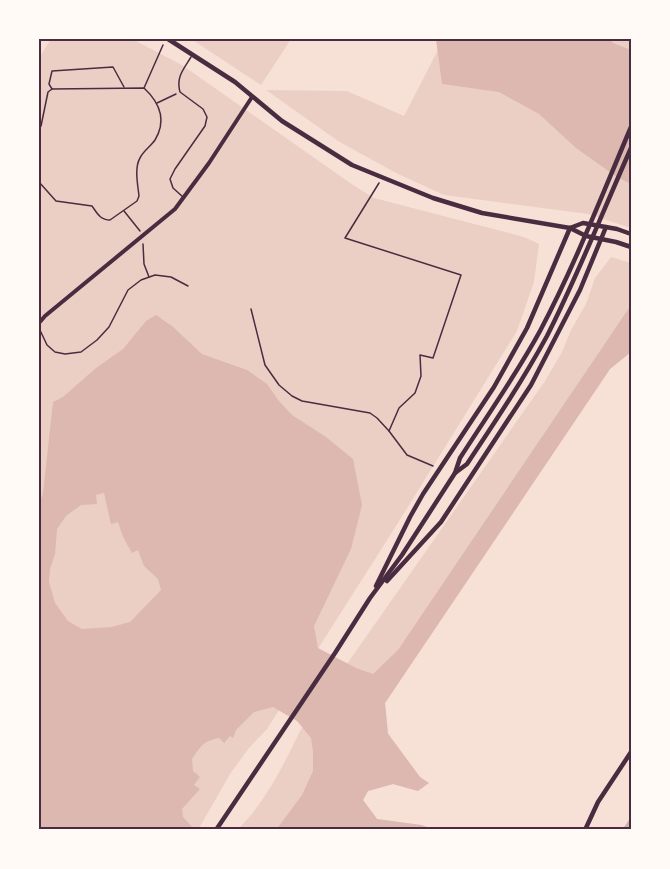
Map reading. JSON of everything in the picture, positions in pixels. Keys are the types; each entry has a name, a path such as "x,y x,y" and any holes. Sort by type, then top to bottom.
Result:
{"street":[{"path":"167,39 235,82 292,128 352,165 433,198 482,213 570,228 586,236 631,247"},
{"path":"39,323 175,209 209,163 252,97"},
{"path":"216,830 370,598 402,555 455,473 460,458 540,331 631,127"},
{"path":"455,473 467,464 524,377 547,336 631,148"},
{"path":"370,598 410,517 494,387 528,328 570,228 583,223 631,234"},
{"path":"370,598 441,522 531,384 580,290 606,227"},
{"path":"39,312 45,316"},
{"path":"585,830 598,802 631,752"}],"lane":[{"path":"184,197 173,188 171,179 175,169 205,126 207,117 203,109 180,93 178,83 193,55"}],"path":[{"path":"144,88 167,39"},
{"path":"52,90 49,84 52,71 113,67 125,88"},
{"path":"39,128 48,92 52,90 144,88 154,97 161,118 154,141 137,165 139,196 137,201 110,220 100,218 92,206 56,201 39,182"},
{"path":"157,103 180,93"},
{"path":"382,177 345,238 461,274 434,358 420,355 421,376 415,393 399,408 389,431"},
{"path":"124,211 143,236 144,264 149,277"},
{"path":"39,327 47,345 55,352 65,354 81,352 110,327 128,290 141,280 155,275 171,277 188,286"},
{"path":"251,309 265,365 279,385 292,396 302,401 370,413 389,431 407,455 440,468"}],"shaded area":[{"path":"51,39 132,39 182,65 374,198 524,237 539,244 534,282 517,331 267,729 249,748 230,774 198,830 39,830 39,58"},
{"path":"191,39 291,39 261,85"},
{"path":"436,39 631,39 631,228 588,214 444,195 396,173 338,141 266,90 347,91 404,116 438,50"},
{"path":"436,39 610,39 613,43 631,50 631,184 617,177 576,148 539,114 499,92 442,84"},
{"path":"611,257 631,263 631,352 610,369 385,703 388,733 420,777 418,791 393,784 368,791 363,800 377,819 421,825 436,830 237,830 265,796 300,731 545,381 586,304 595,278"},
{"path":"631,305 631,352 610,369 385,703 388,734 420,777 429,783 418,791 393,784 368,791 363,800 377,819 421,825 436,830 276,830 302,795 313,771 313,752 311,738 297,721 273,707 254,712 236,730 233,738 230,736 224,743 219,738 206,743 200,747 192,759 193,771 200,777 194,785 200,789 182,809 183,817 195,830 39,830 39,504 43,493 53,402 63,397 96,368 123,349 146,321 156,315 172,326 202,354 247,370 267,384 292,415 326,437 353,459 362,505 351,549 314,626 318,648 356,668 373,674 398,650","holes":["104,493 111,524 118,522 132,553 138,550 144,566 158,579 161,590 130,622 111,627 82,629 68,621 55,603 49,582 57,529 66,516 81,505 97,504 96,495"]}],"building":[{"path":"631,817 631,830 622,830"}]}
